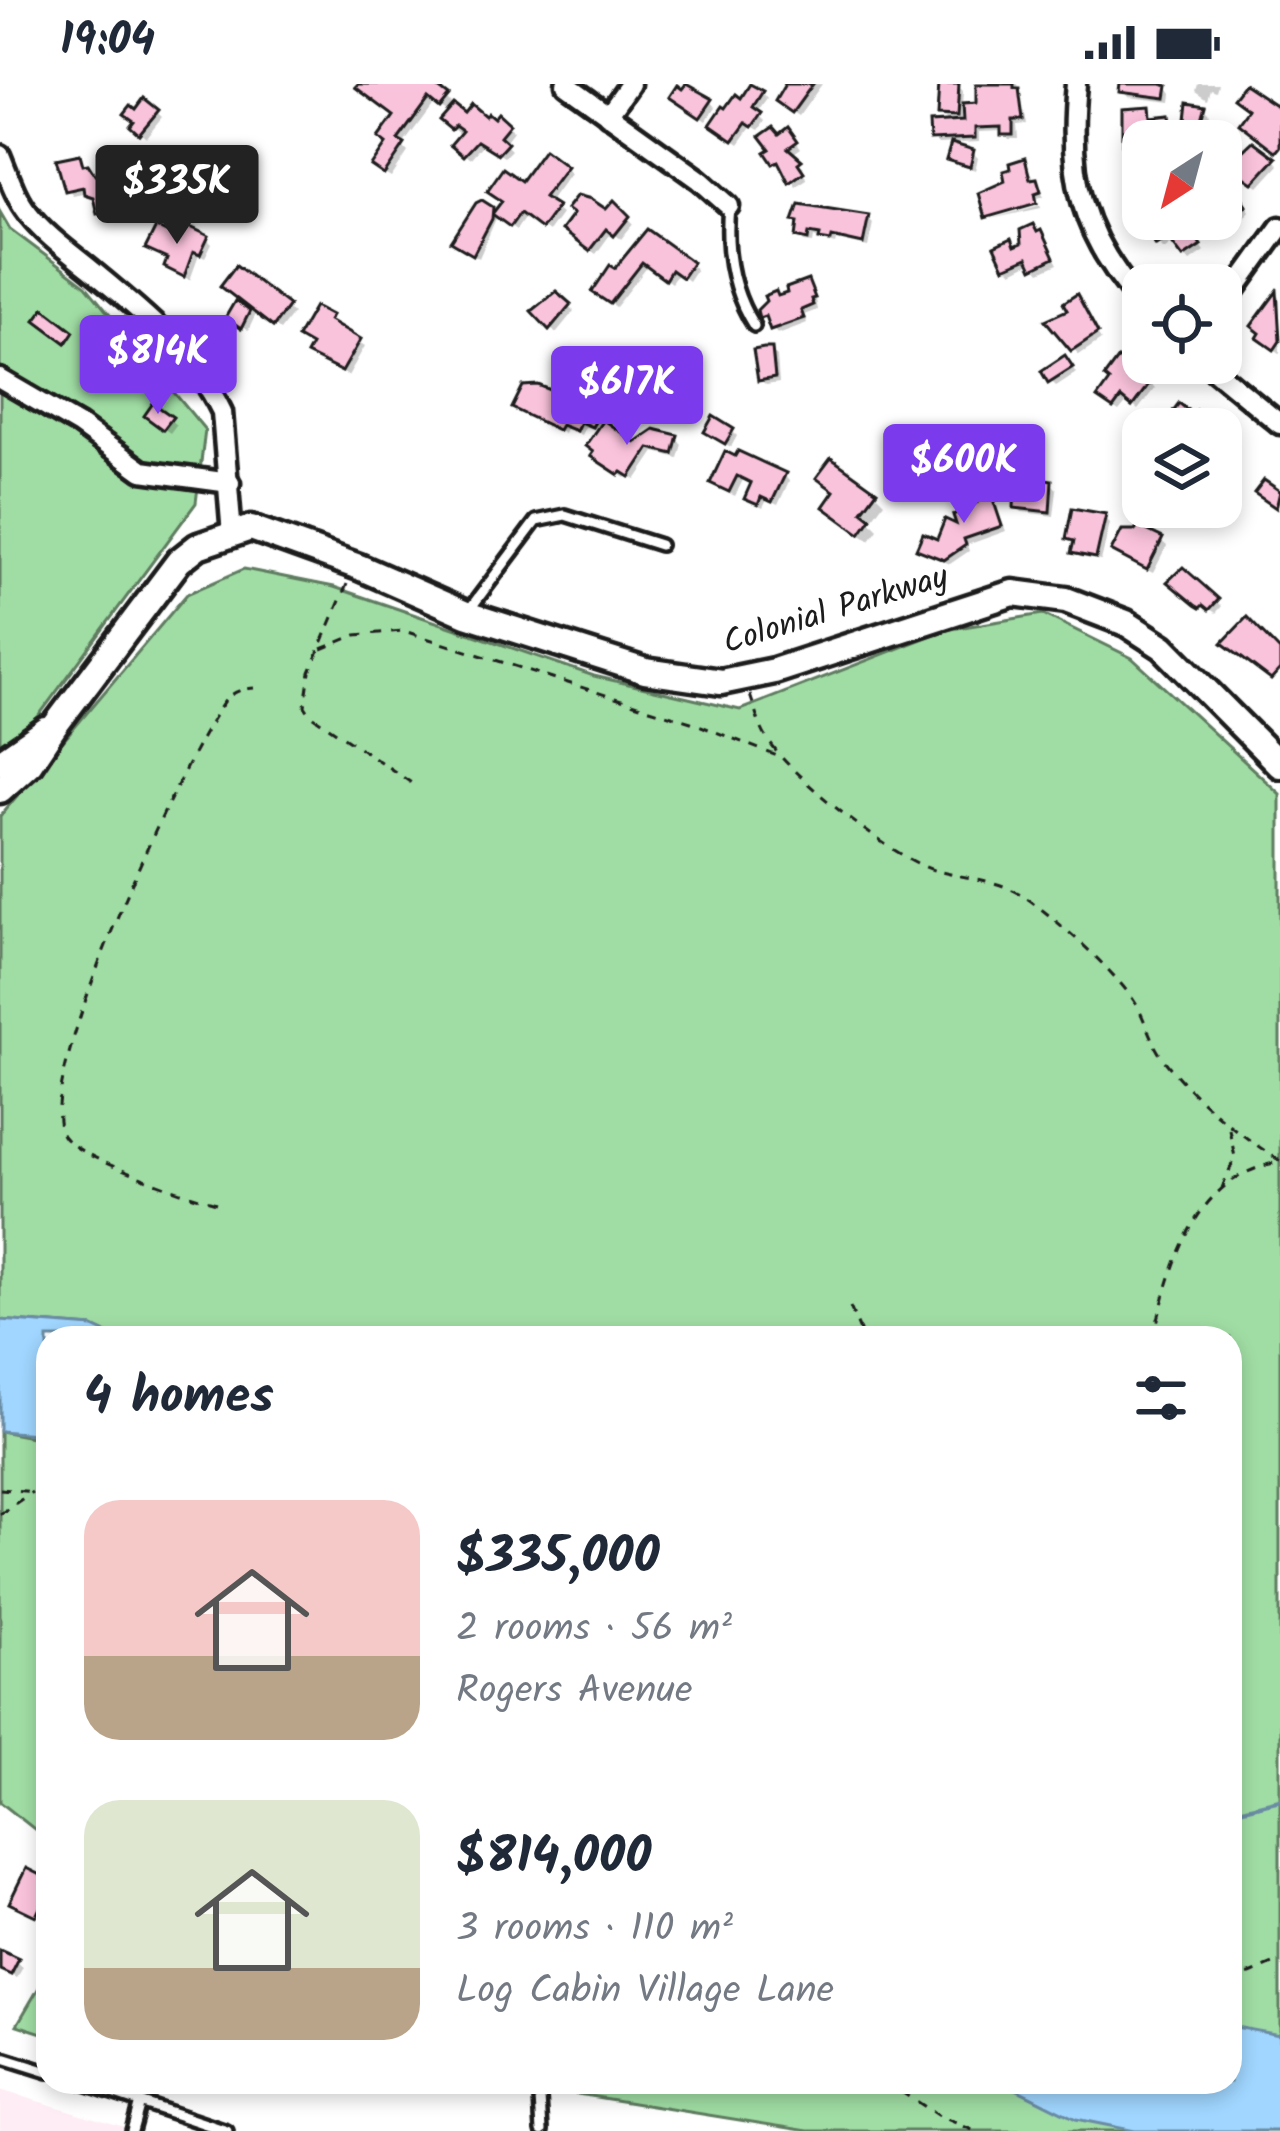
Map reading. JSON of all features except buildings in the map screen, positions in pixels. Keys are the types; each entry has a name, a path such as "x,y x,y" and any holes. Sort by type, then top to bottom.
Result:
{"street":[{"path":"566,84 729,206"},
{"path":"608,115 630,84"},
{"path":"1076,84 1072,164 1087,218 1122,281"},
{"path":"0,155 27,212 186,357 215,398 222,412 232,535 198,546 179,561 30,763 0,790"},
{"path":"1242,279 1280,226"},
{"path":"0,379 79,425 142,471 230,482"},
{"path":"1232,384 1280,424"},
{"name":"Colonial Parkway","path":"232,535 251,528 266,532 466,614 645,671 721,682 743,679 970,604 1013,593 1044,596 1096,609 1163,647 1280,765"},
{"path":"0,762 34,735 54,728"}],"lane":[{"path":"729,206 726,235 738,302 754,326"},
{"path":"466,614 536,520 565,515 660,545"},
{"path":"0,2057 36,2068"},
{"path":"116,2094 227,2131"},
{"path":"540,2094 542,2131"},
{"path":"132,2131 140,2102"}],"path":[{"path":"353,565 305,689 305,706 311,715 416,786"},
{"path":"322,649 356,635 404,632 691,722 783,758"},
{"path":"743,679 766,737 783,758 899,854 934,871 999,882 1029,900 1101,963 1133,999 1160,1055 1228,1126 1280,1162"},
{"path":"216,1203 168,1190 81,1149 63,1137 58,1117 67,1061 124,896 169,799 226,699 240,688 256,688"},
{"path":"1222,1190 1235,1157 1228,1126"},
{"path":"1157,1326 1190,1224 1205,1202 1239,1177 1280,1162"},
{"path":"850,1307 858,1326"},
{"path":"0,1489 36,1491"},
{"path":"0,1514 33,1491"},
{"path":"1242,1975 1280,1961"},
{"path":"905,2094 975,2131"}],"shaded area":[{"path":"0,2090 138,2131 0,2131"}],"green space":[{"path":"0,212 10,229 86,286 205,430 196,503 35,721 0,754"},
{"path":"244,569 334,587 594,676 740,710 945,630 1043,614 1132,658 1280,794 1280,2131 808,2131 577,2094 1242,2094 1242,1326 80,1326 0,1320 0,816 187,594"},
{"path":"0,1431 36,1438 36,1830 0,1802"},
{"path":"36,1993 36,2031 17,2025"}],"water":[{"path":"0,1320 80,1326 36,1326 36,1434 0,1431"},
{"path":"1242,2028 1280,2035 1280,2131 1135,2131 1076,2119 1026,2094 1242,2094"}],"waterway":[{"path":"1242,1809 1280,1800"}]}
